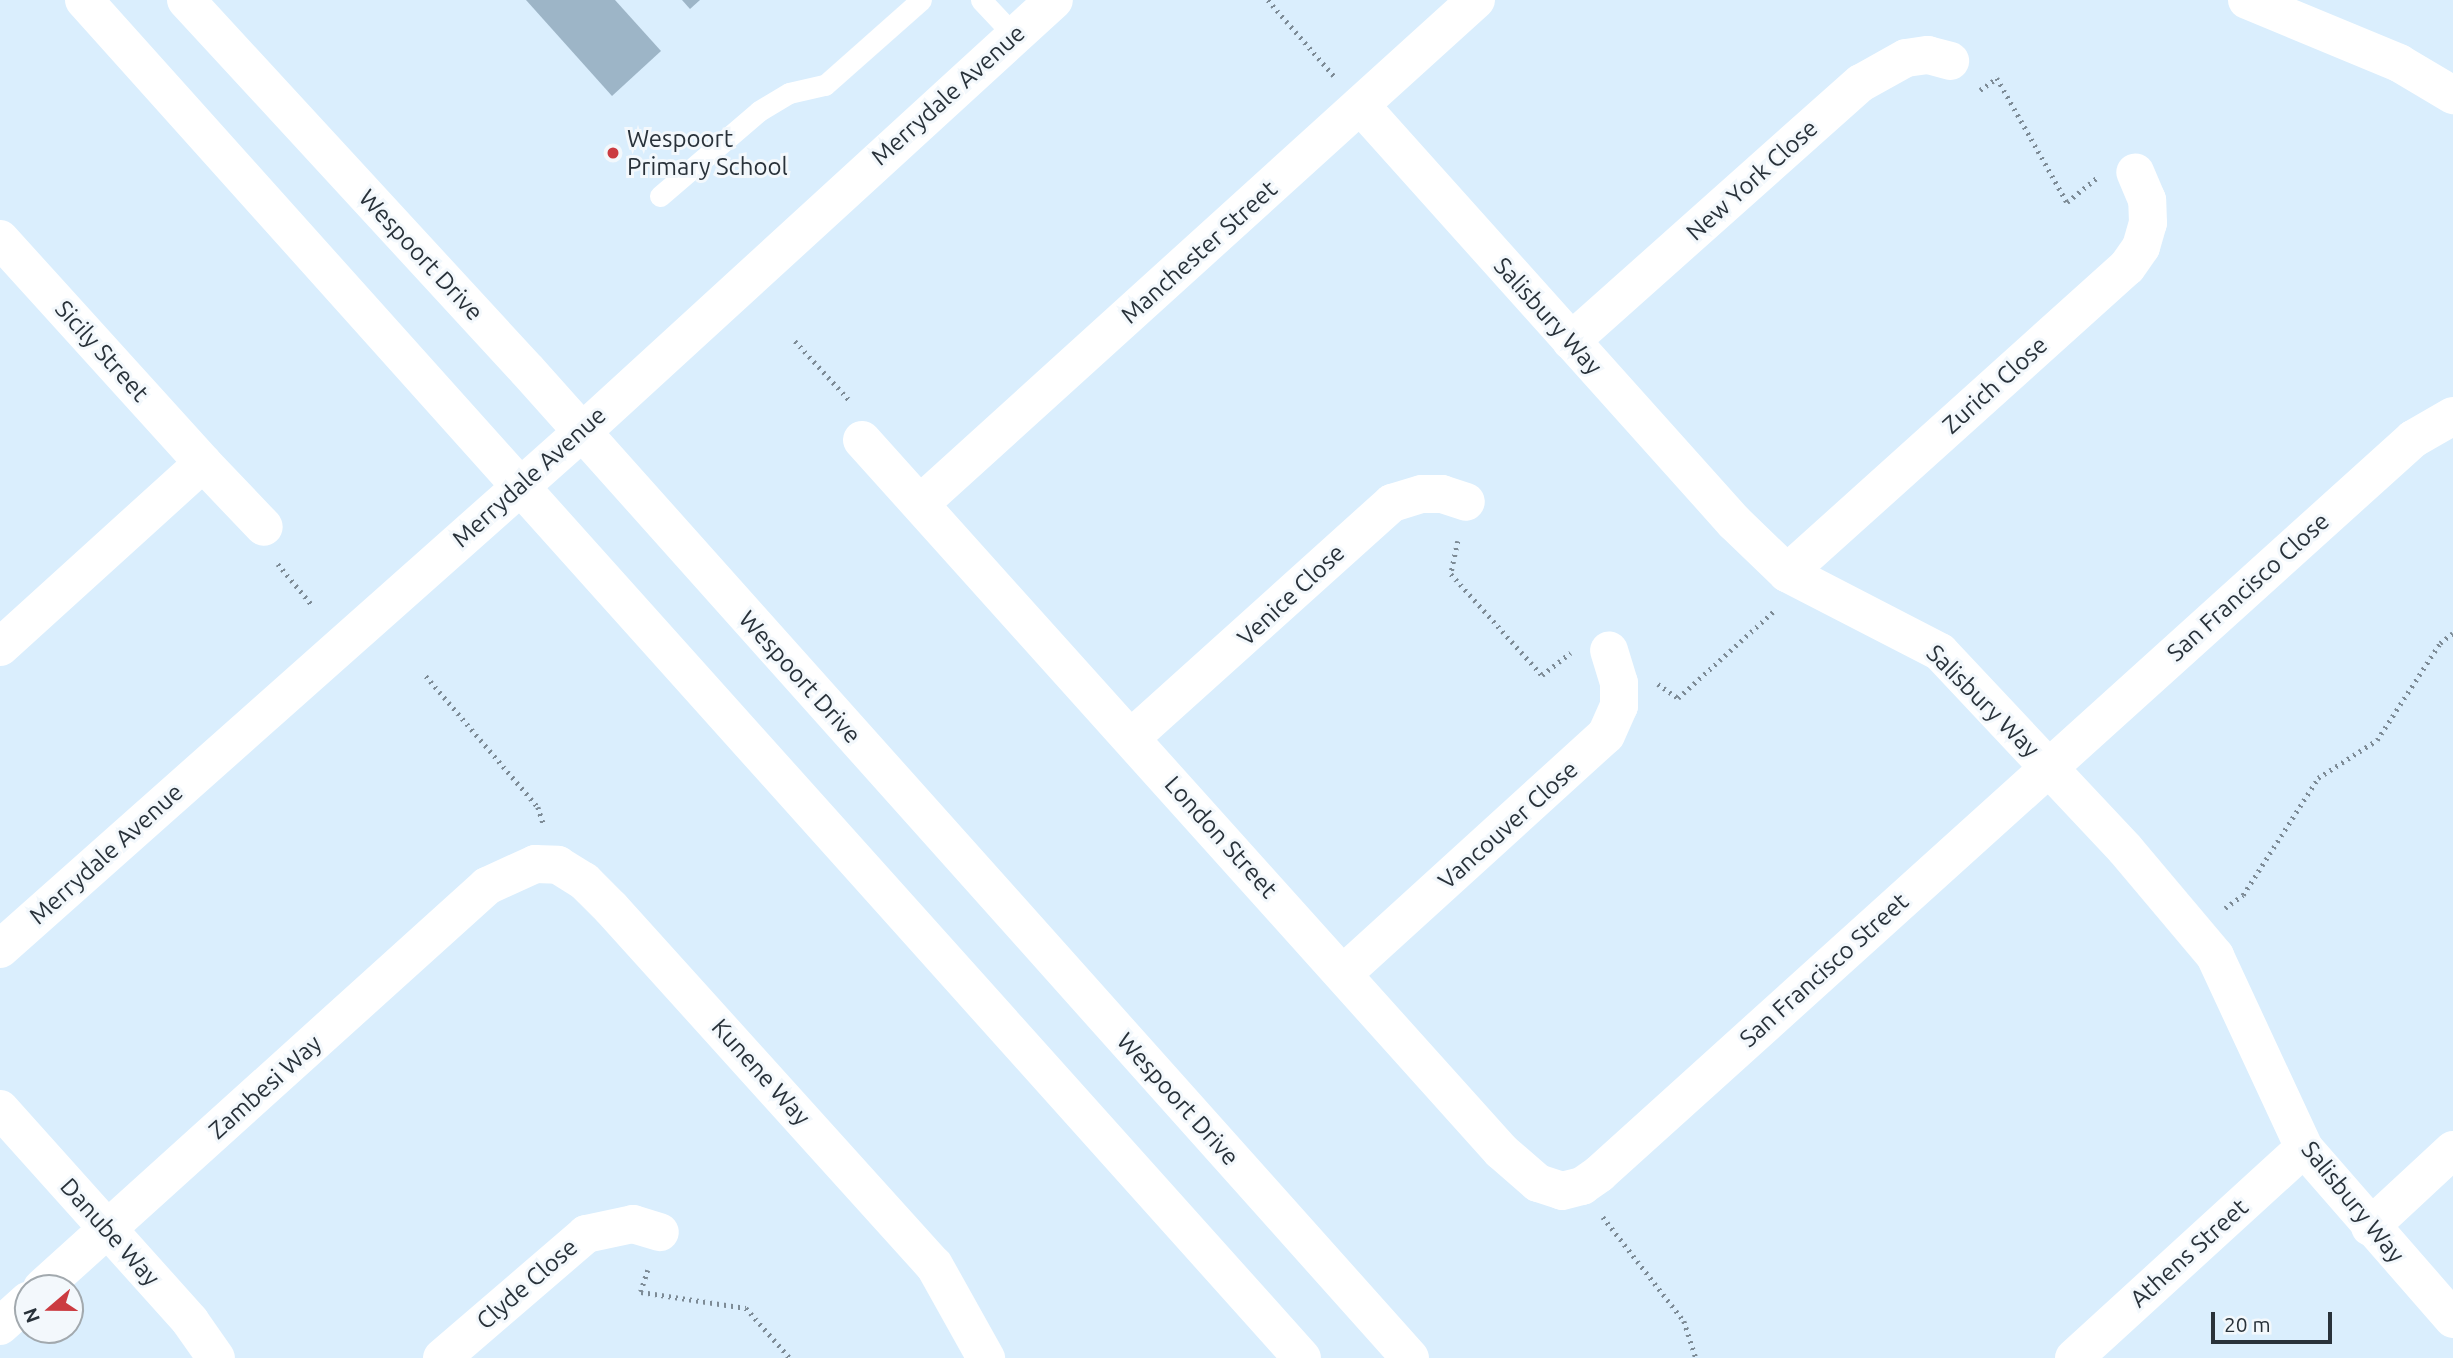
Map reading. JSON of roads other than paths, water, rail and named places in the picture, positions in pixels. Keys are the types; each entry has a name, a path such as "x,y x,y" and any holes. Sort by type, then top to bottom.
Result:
{"street":[{"path":"84,0 1302,1358"},
{"name":"Wespoort Drive","path":"186,0 581,433 1410,1358"},
{"name":"Merrydale Avenue","path":"0,949 581,433 1054,0"},
{"name":"Manchester Street","path":"921,503 1476,0"},
{"path":"2247,0 2399,63 2453,95"},
{"name":"New York Close","path":"1571,341 1861,83 1906,58 1928,55 1950,61"},
{"name":"Salisbury Way","path":"1361,106 1734,522 1787,573 1940,652 2196,929 2228,979 2304,1148 2370,1227 2453,1319"},
{"name":"Zurich Close","path":"1787,573 2127,267 2141,247 2148,223 2147,200 2134,172"},
{"name":"Sicily Street","path":"0,239 264,527"},
{"name":"San Francisco Close","path":"2048,767 2413,439 2453,416"},
{"name":"London Street","path":"862,440 1132,737 1501,1152 1538,1183 1562,1191 1590,1180"},
{"path":"0,648 203,463"},
{"name":"Venice Close","path":"1132,737 1392,503 1422,494 1442,494 1466,502"},
{"name":"Vancouver Close","path":"1343,974 1606,734 1619,706 1619,683 1609,650"},
{"name":"San Francisco Street","path":"1590,1180 2048,767"},
{"name":"Kunene Way","path":"487,886 535,864 558,865 584,881 934,1265 986,1358"},
{"name":"Zambesi Way","path":"58,1274 487,886"},
{"name":"Danube Way","path":"0,1109 190,1321 216,1358"},
{"name":"Athens Street","path":"2074,1358 2304,1148"},
{"path":"2370,1227 2453,1150"},
{"name":"Clyde Close","path":"442,1358 586,1234 633,1224 660,1232"},
{"path":"0,1326 14,1314"}],"lane":[{"path":"660,196 765,107 789,93 825,85 921,0"},
{"path":"981,0 1014,36"}],"place":[{"name":"Wespoort Primary School","path":"613,153"}]}
